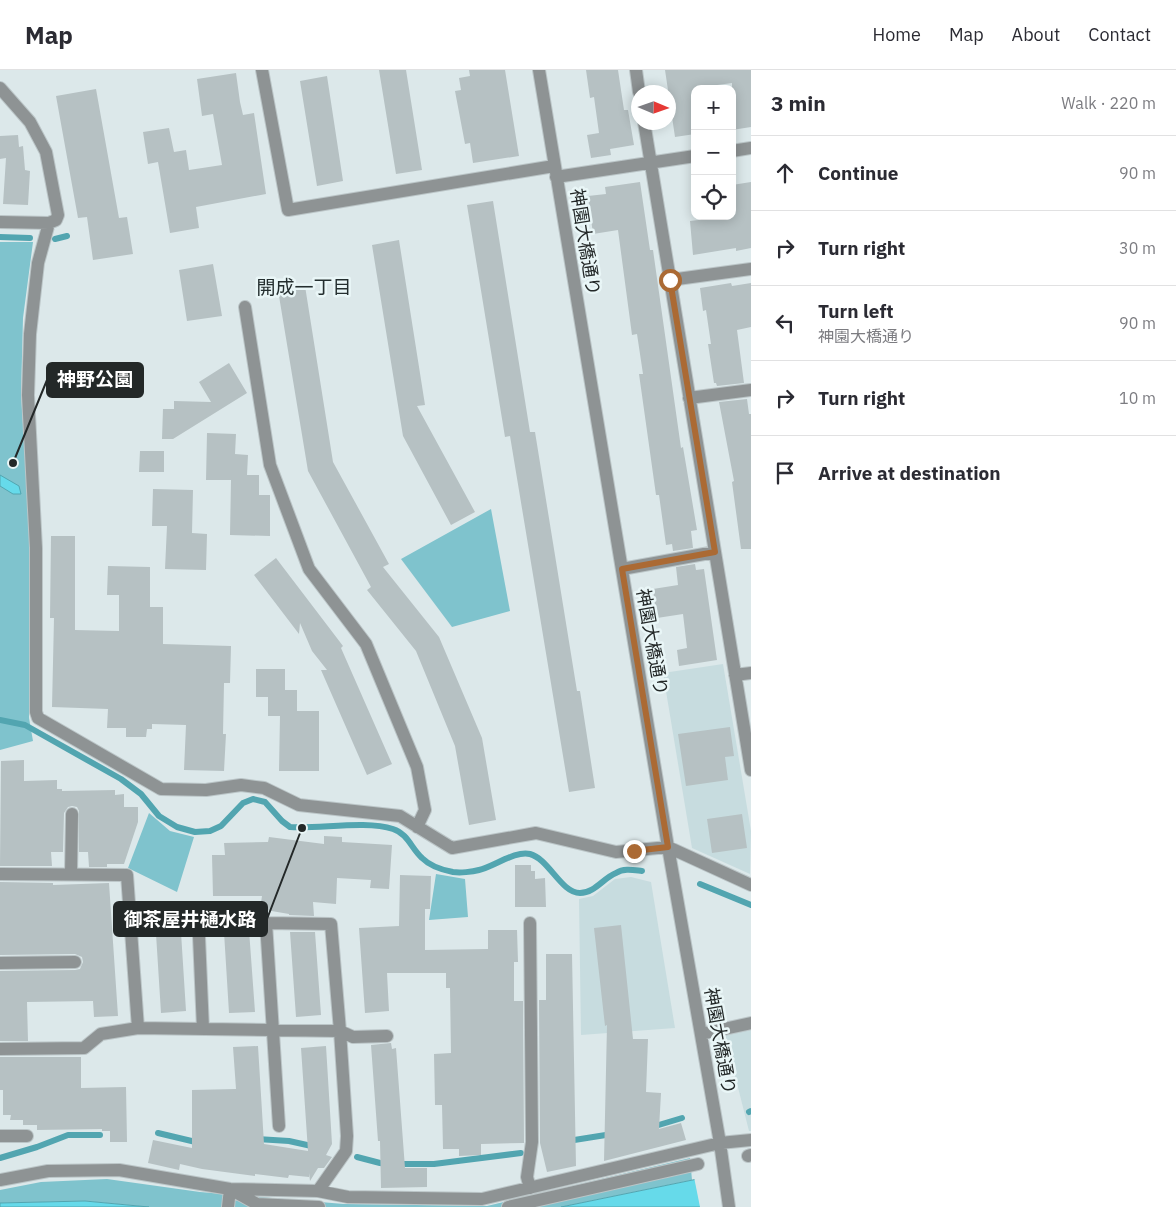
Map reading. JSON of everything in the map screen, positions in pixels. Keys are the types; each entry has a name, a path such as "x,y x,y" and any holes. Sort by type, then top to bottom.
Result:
{"street":[{"path":"262,70 288,210 555,172 650,163 691,157"},
{"name":"神園大橋通り","path":"538,70 668,847 720,1143 729,1207"},
{"path":"636,70 638,85"},
{"path":"0,88 30,122 46,152 58,215 56,220 49,223 0,222"},
{"path":"645,130 751,770"},
{"path":"736,150 751,148"},
{"path":"49,223 36,272 30,334 28,386 36,548 36,712 38,718 161,789 206,790 241,785 264,788 299,804 400,816 452,848 536,833 616,852 668,847 751,885"},
{"path":"670,280 751,269"},
{"path":"245,307 270,465 309,569 366,644 417,767 425,810 417,826"},
{"path":"689,398 751,390"},
{"path":"622,569 715,552"},
{"path":"735,675 751,673"},
{"path":"71,874 72,814"},
{"path":"0,874 127,875 138,1028"},
{"path":"204,1029 198,913 251,918 266,923 331,924 347,1136 346,1151 318,1191"},
{"path":"266,923 279,1126"},
{"path":"530,923 532,1142 527,1176 530,1188"},
{"path":"0,963 75,962"},
{"path":"701,1034 751,1023"},
{"path":"0,1048 84,1048 101,1034 138,1028 340,1031 353,1037 388,1036"},
{"path":"0,1136 27,1136"},
{"path":"0,1180 48,1171 119,1170 230,1189 318,1191 348,1197 482,1199 720,1143 751,1140"},
{"path":"508,1207 698,1164"},
{"path":"228,1207 230,1189"},
{"path":"230,1189 256,1204 319,1207"}],"shaded area":[{"path":"0,242 33,242 23,318 21,394 30,531 29,718 33,741 0,750"},
{"path":"0,475 19,486 21,494 13,494 0,486"},
{"path":"491,509 510,611 452,627 401,559"},
{"path":"723,664 751,831 750,874 692,848 663,673"},
{"path":"149,813 170,831 194,837 177,892 128,868"},
{"path":"436,874 465,879 468,917 429,920"},
{"path":"631,877 651,882 675,1028 581,1035 579,899 593,896 615,879"},
{"path":"751,1018 751,1131 749,1131 722,1024"},
{"path":"690,1158 692,1180 561,1207 149,1207 85,1201 0,1203 0,1190 41,1182 107,1179 200,1192 344,1204 487,1206"},
{"path":"751,1168 711,1207 561,1207"},
{"path":"85,1201 149,1207 0,1207 0,1203"}],"pier":[{"path":"751,1165 751,1202 725,1207 700,1207 694,1177"}],"building":[{"path":"379,70 406,70 422,170 396,174"},
{"path":"469,70 505,70 519,156 473,163 470,143 465,144 455,91 461,90 459,78 470,76"},
{"path":"586,70 618,70 624,110 628,110 634,145 610,149 611,155 591,158 587,135 599,133 594,97 590,98"},
{"path":"665,70 751,70 751,127 736,129 736,85 732,85 732,83 691,85 691,135 675,137 676,85 667,85"},
{"path":"236,73 243,115 254,113 266,194 196,207 199,228 170,233 158,162 148,164 143,132 169,128 174,152 186,150 189,170 222,165 213,114 202,116 197,79"},
{"path":"327,76 343,181 317,186 300,81"},
{"path":"96,89 119,218 127,217 133,254 93,260 87,217 78,218 56,96"},
{"path":"18,135 19,147 23,146 25,170 30,171 28,205 3,204 6,158 0,159 0,136"},
{"path":"640,182 650,250 653,250 681,448 683,447 697,530 691,531 693,548 673,551 672,544 666,545 659,495 656,495 639,374 643,374 637,334 632,335 618,230 593,234 588,196 606,194 605,187"},
{"path":"751,182 751,248 736,251 736,248 693,255 690,221 736,220 736,184"},
{"path":"493,201 530,432 535,432 577,691 580,691 595,788 569,792 510,436 505,437 467,205"},
{"path":"399,240 425,405 417,406 475,512 451,525 403,436 372,245"},
{"path":"213,264 222,316 187,321 179,270"},
{"path":"731,283 732,286 751,283 751,327 737,330 744,383 717,386 714,383 708,344 711,344 706,310 703,311 700,288"},
{"path":"305,286 333,462 389,564 383,567 439,637 482,738 496,820 469,825 455,746 416,651 367,590 371,587 308,471 278,290"},
{"path":"229,363 247,393 173,439 162,439 163,409 174,409 174,401 211,402 199,382"},
{"path":"747,399 749,414 751,414 751,549 741,549 732,482 734,481 719,402"},
{"path":"207,433 236,434 235,454 248,455 247,475 259,475 259,495 270,495 270,536 230,535 231,480 206,480"},
{"path":"140,451 164,451 164,472 139,472"},
{"path":"153,489 193,490 192,533 207,534 206,570 165,569 167,526 152,526"},
{"path":"51,536 75,536 75,630 119,631 119,595 107,595 108,566 150,567 150,607 163,607 163,644 231,646 230,683 224,683 223,734 226,734 224,771 184,770 186,725 152,724 152,729 147,729 146,737 126,737 126,728 107,728 108,709 52,707 54,618 50,618"},
{"path":"276,558 343,646 341,648 392,764 367,775 321,670 327,670 312,651 300,623 299,634 254,575"},
{"path":"695,564 696,570 704,569 717,660 679,666 677,650 687,648 683,614 657,618 653,589 678,585 676,567"},
{"path":"256,669 285,669 285,690 297,690 297,711 319,711 319,771 279,771 280,716 268,716 268,697 256,697"},
{"path":"730,727 734,756 725,757 728,780 686,786 678,734"},
{"path":"24,760 24,781 57,780 57,789 62,789 62,791 115,790 115,795 124,794 124,807 138,807 138,822 124,864 107,864 107,867 89,867 88,852 79,852 79,811 77,807 72,806 68,807 64,813 63,852 51,852 52,866 0,866 1,761"},
{"path":"742,814 747,848 712,853 707,819"},
{"path":"324,836 342,837 342,842 392,845 389,889 370,888 371,880 337,878 336,904 313,902 314,916 289,915 260,909 262,896 213,896 212,855 225,855 224,843 268,842 269,837 324,844"},
{"path":"515,865 531,865 531,871 535,871 535,879 545,878 546,907 515,907"},
{"path":"400,875 431,876 430,909 425,909 425,950 488,949 488,930 517,930 518,962 514,962 514,1001 523,1001 524,1143 481,1144 481,1155 459,1156 459,1149 443,1149 442,1105 435,1105 434,1054 451,1053 450,988 446,988 446,973 387,973 389,1011 365,1013 359,928 399,926"},
{"path":"0,882 53,883 53,885 109,883 118,1016 94,1017 93,1001 27,1002 28,1041 0,1041 0,971 75,970 80,969 83,962 82,957 75,954 0,955"},
{"path":"179,901 186,1011 161,1013 154,902"},
{"path":"621,925 633,1039 648,1039 646,1092 661,1093 659,1129 681,1123 686,1140 604,1161 607,1025 605,1026 594,928"},
{"path":"249,930 255,1012 229,1013 224,932"},
{"path":"290,932 315,932 321,1015 296,1017"},
{"path":"546,954 572,954 576,1166 547,1172 540,1143 539,1000 546,1000"},
{"path":"391,1043 392,1049 396,1048 405,1168 427,1168 427,1187 381,1188 380,1141 378,1141 371,1045"},
{"path":"258,1046 264,1144 308,1151 301,1048 326,1046 332,1144 326,1155 332,1157 324,1168 318,1168 310,1181 309,1173 309,1177 289,1175 288,1178 255,1174 255,1176 180,1164 179,1170 148,1163 153,1140 192,1148 192,1090 236,1089 233,1047"},
{"path":"0,1057 81,1057 81,1088 126,1087 127,1142 110,1142 110,1131 102,1131 102,1129 37,1130 37,1125 23,1125 23,1120 10,1120 11,1115 3,1115 3,1090 0,1090"}],"waterway":[{"path":"55,239 67,236"},
{"path":"0,237 30,238"},
{"path":"0,720 25,725 121,779 141,794 159,816 177,827 195,832 210,831 221,826 243,803 253,799 265,802 290,827 370,825 393,829 402,834 425,861 436,867 453,872 476,871 524,853 537,857 567,888 573,892 580,893 590,891 619,871 642,871"},
{"path":"700,884 751,905"},
{"path":"652,1127 682,1118"},
{"path":"158,1133 200,1143"},
{"path":"568,1141 612,1134"},
{"path":"0,1158 68,1135 100,1135"},
{"path":"257,1139 289,1141 316,1147"},
{"path":"398,1164 434,1164 521,1153"},
{"path":"357,1157 388,1164"}],"place":[{"name":"神野公園","path":"13,463"},
{"name":"御茶屋井樋水路","path":"302,828"}],"district":[{"name":"開成一丁目","path":"304,287"}],"route":[{"path":"634,851 668,847 622,569 715,552 670,280"}]}
